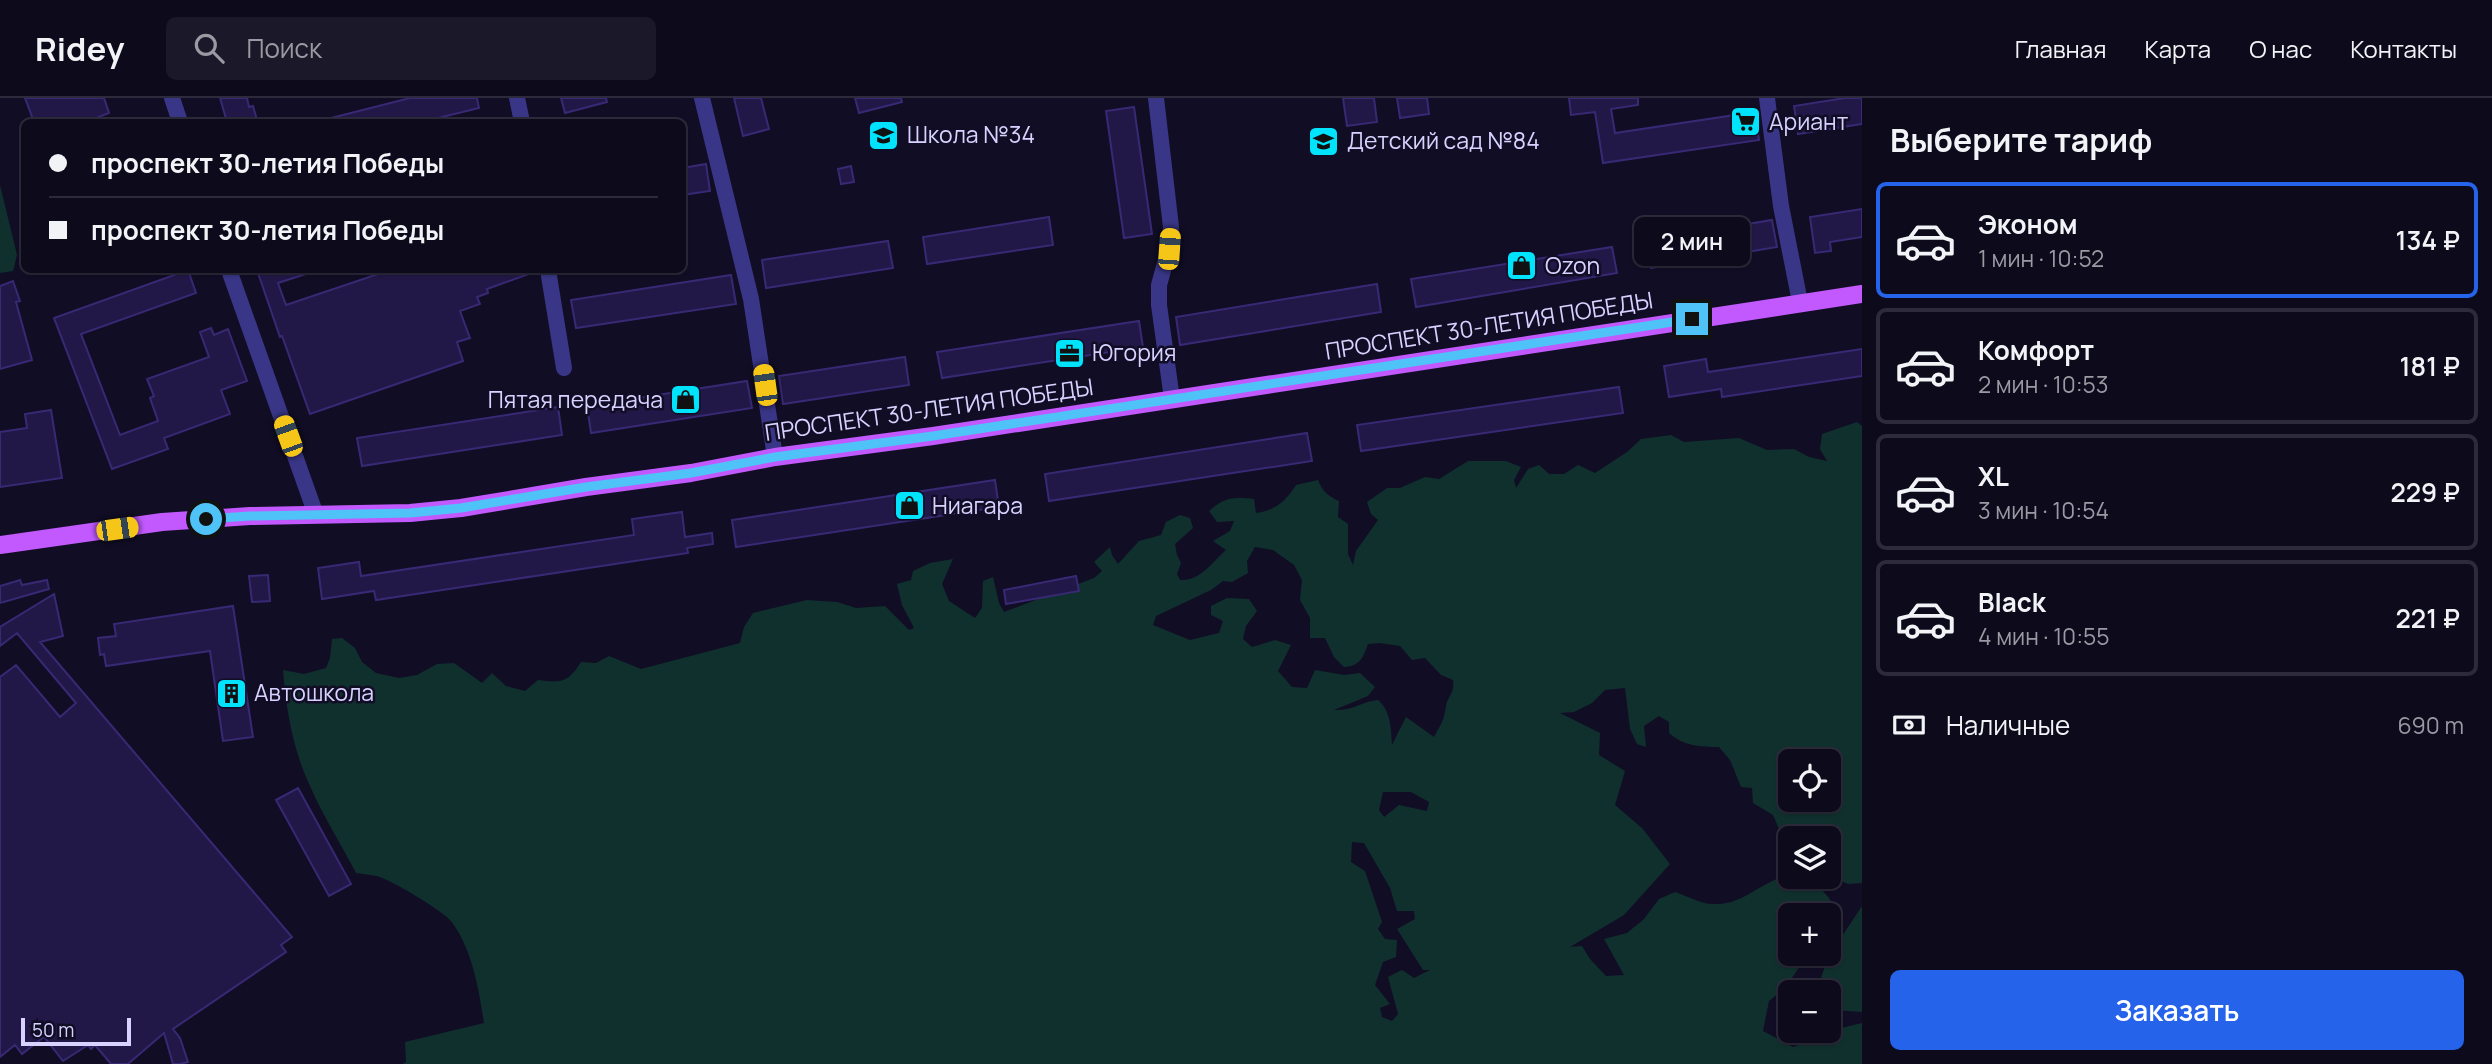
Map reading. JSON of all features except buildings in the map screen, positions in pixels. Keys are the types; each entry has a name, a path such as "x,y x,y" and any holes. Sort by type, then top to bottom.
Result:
{"main road":[{"name":"ПРОСПЕКТ 30-ЛЕТИЯ ПОБЕДЫ","path":"0,545 162,523 250,516 410,513 461,508 691,473 775,457 1862,294"}],"street":[{"path":"172,98 179,119"},
{"path":"517,98 521,119"},
{"path":"702,98 751,299 775,457"},
{"path":"1156,98 1171,227 1169,249 1158,285 1172,399"},
{"path":"1767,98 1781,206 1800,302"},
{"path":"230,273 316,515"},
{"path":"548,273 564,368"}],"green space":[{"path":"0,185 17,255 13,271 0,273"},
{"path":"1857,422 1862,426 1862,883 1848,884 1841,881 1841,826 1778,827 1773,815 1753,803 1752,788 1741,787 1730,760 1719,747 1680,741 1669,733 1669,722 1659,716 1644,726 1646,747 1637,744 1630,729 1625,688 1605,690 1592,703 1574,712 1560,713 1600,733 1599,755 1625,771 1615,805 1642,828 1670,864 1624,915 1570,947 1582,946 1606,976 1624,975 1604,939 1627,933 1644,919 1659,899 1675,892 1704,903 1724,904 1778,879 1778,889 1821,889 1832,903 1778,903 1778,966 1800,966 1791,980 1778,980 1778,994 1769,1001 1763,1031 1778,1039 1778,1043 1793,1047 1803,1043 1841,1043 1841,1028 1862,1023 1862,1064 403,1064 406,1062 405,1042 484,1023 469,956 451,921 438,910 384,878 356,873 304,772 288,714 283,670 304,674 326,668 332,639 342,638 355,648 362,662 376,673 399,678 417,675 437,664 454,663 482,683 492,673 506,686 525,691 538,680 558,681 568,678 581,662 596,663 609,656 641,669 740,643 744,627 753,613 807,600 837,602 856,608 885,606 909,630 914,628 902,605 897,584 911,580 913,571 930,563 953,559 942,584 949,601 975,618 982,608 983,581 993,577 1004,612 1094,578 1102,571 1094,562 1110,547 1118,564 1139,541 1161,535 1166,522 1180,515 1190,518 1193,528 1175,544 1181,563 1177,574 1180,580 1187,579 1206,570 1226,550 1213,541 1230,531 1234,521 1217,522 1209,511 1215,506 1230,499 1254,499 1256,513 1263,512 1279,504 1296,485 1318,480 1326,493 1339,501 1338,517 1348,524 1348,554 1353,565 1356,551 1378,520 1371,514 1367,502 1387,488 1400,488 1425,477 1439,479 1468,461 1506,461 1521,467 1514,480 1516,488 1528,469 1539,465 1549,474 1564,474 1578,465 1595,473 1627,452 1641,439 1671,435 1684,442 1739,438 1767,450 1794,449 1809,457 1827,461 1820,449 1822,434","holes":["1255,547 1273,550 1294,565 1302,580 1300,600 1310,618 1310,638 1325,638 1334,657 1344,667 1354,665 1360,660 1368,644 1380,643 1400,646 1412,660 1425,658 1441,675 1453,680 1443,719 1434,737 1406,717 1392,745 1388,715 1378,700 1334,710 1368,696 1375,687 1360,673 1344,675 1315,670 1307,688 1292,687 1278,671 1291,645 1275,640 1252,647 1243,639 1246,626 1257,611 1249,599 1227,598 1211,606 1211,615 1223,621 1219,633 1190,640 1153,625 1156,616 1211,590 1223,581 1232,582 1248,573 1247,561","1383,792 1411,792 1429,802 1427,811 1399,805 1384,817 1379,810","1352,842 1364,843 1390,888 1397,911 1414,911 1415,919 1397,929 1423,970 1430,970 1414,978 1402,970 1388,977 1398,1014 1392,1021 1382,1017 1380,1008 1390,1004 1375,985 1383,962 1396,957 1397,940 1385,939 1378,929 1382,922 1365,871 1351,862"]},
{"path":"1862,906 1862,1012 1841,1011 1841,980 1820,980 1825,966 1841,966 1841,938"}],"place":[{"name":"Ариант","path":"1746,122"},
{"name":"Школа №34","path":"884,135"},
{"name":"Детский сад №84","path":"1324,141"},
{"name":"Ozon","path":"1522,266"},
{"name":"Югория","path":"1069,353"},
{"name":"Пятая передача","path":"686,400"},
{"name":"Ниагара","path":"909,506"},
{"name":"Автошкола","path":"231,693"}],"route":[{"path":"206,519 410,513 461,508 691,473 775,457 933,436 1692,319"}]}
